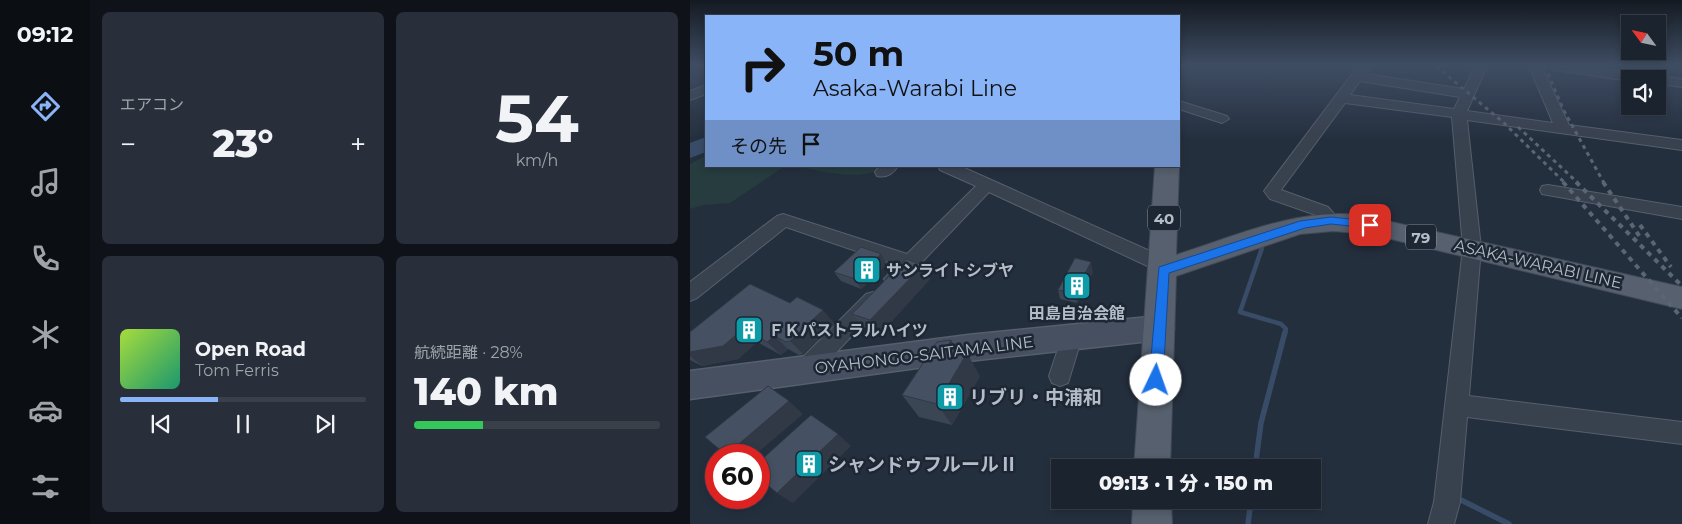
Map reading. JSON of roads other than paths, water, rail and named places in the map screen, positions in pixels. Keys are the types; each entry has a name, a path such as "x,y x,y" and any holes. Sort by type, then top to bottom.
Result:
{"main road":[{"name":"40","path":"1152,459 1167,167"},
{"name":"ASAKA-WARABI LINE","path":"1163,268 1296,226 1331,221 1370,225 1682,298"},
{"name":"OYAHONGO-SAITAMA LINE","path":"690,385 806,369 1158,328"},
{"path":"1152,509 1152,524"}],"street":[{"path":"690,96 703,90"},
{"path":"1331,221 1322,211 1276,195 1272,191 1348,90"},
{"path":"1451,90 1467,94"},
{"path":"1441,524 1447,502 1455,405 1472,248 1459,114 1469,90"},
{"path":"1546,90 1563,128"},
{"path":"1342,98 1682,145"},
{"path":"1180,105 1222,119"},
{"path":"948,167 1163,268"},
{"path":"806,369 987,185"},
{"path":"1548,190 1682,213"},
{"path":"690,293 783,220 910,262"},
{"path":"1060,376 1071,337"},
{"path":"1455,405 1682,433"}],"waterway":[{"path":"690,151 705,144"},
{"path":"1262,248 1240,312 1281,324 1286,329 1285,333"},
{"path":"1256,459 1261,423 1285,332"},
{"path":"1461,500 1509,524"},
{"path":"1248,524 1250,509"}],"railway":[{"path":"1465,90 1504,123 1565,183"},
{"path":"1555,90 1563,109 1604,183"},
{"path":"1518,127 1578,183"},
{"path":"1563,182 1682,318"},
{"path":"1576,182 1682,286"},
{"path":"1603,182 1640,237"},
{"path":"1640,225 1671,267"}],"place":[{"name":"サンライトシブヤ","path":"867,270"},
{"name":"田島自治会館","path":"1077,286"},
{"name":"ＦＫパストラルハイツ","path":"749,330"},
{"name":"リブリ・中浦和","path":"950,397"},
{"name":"シャンドゥフルールⅡ","path":"809,464"}]}
